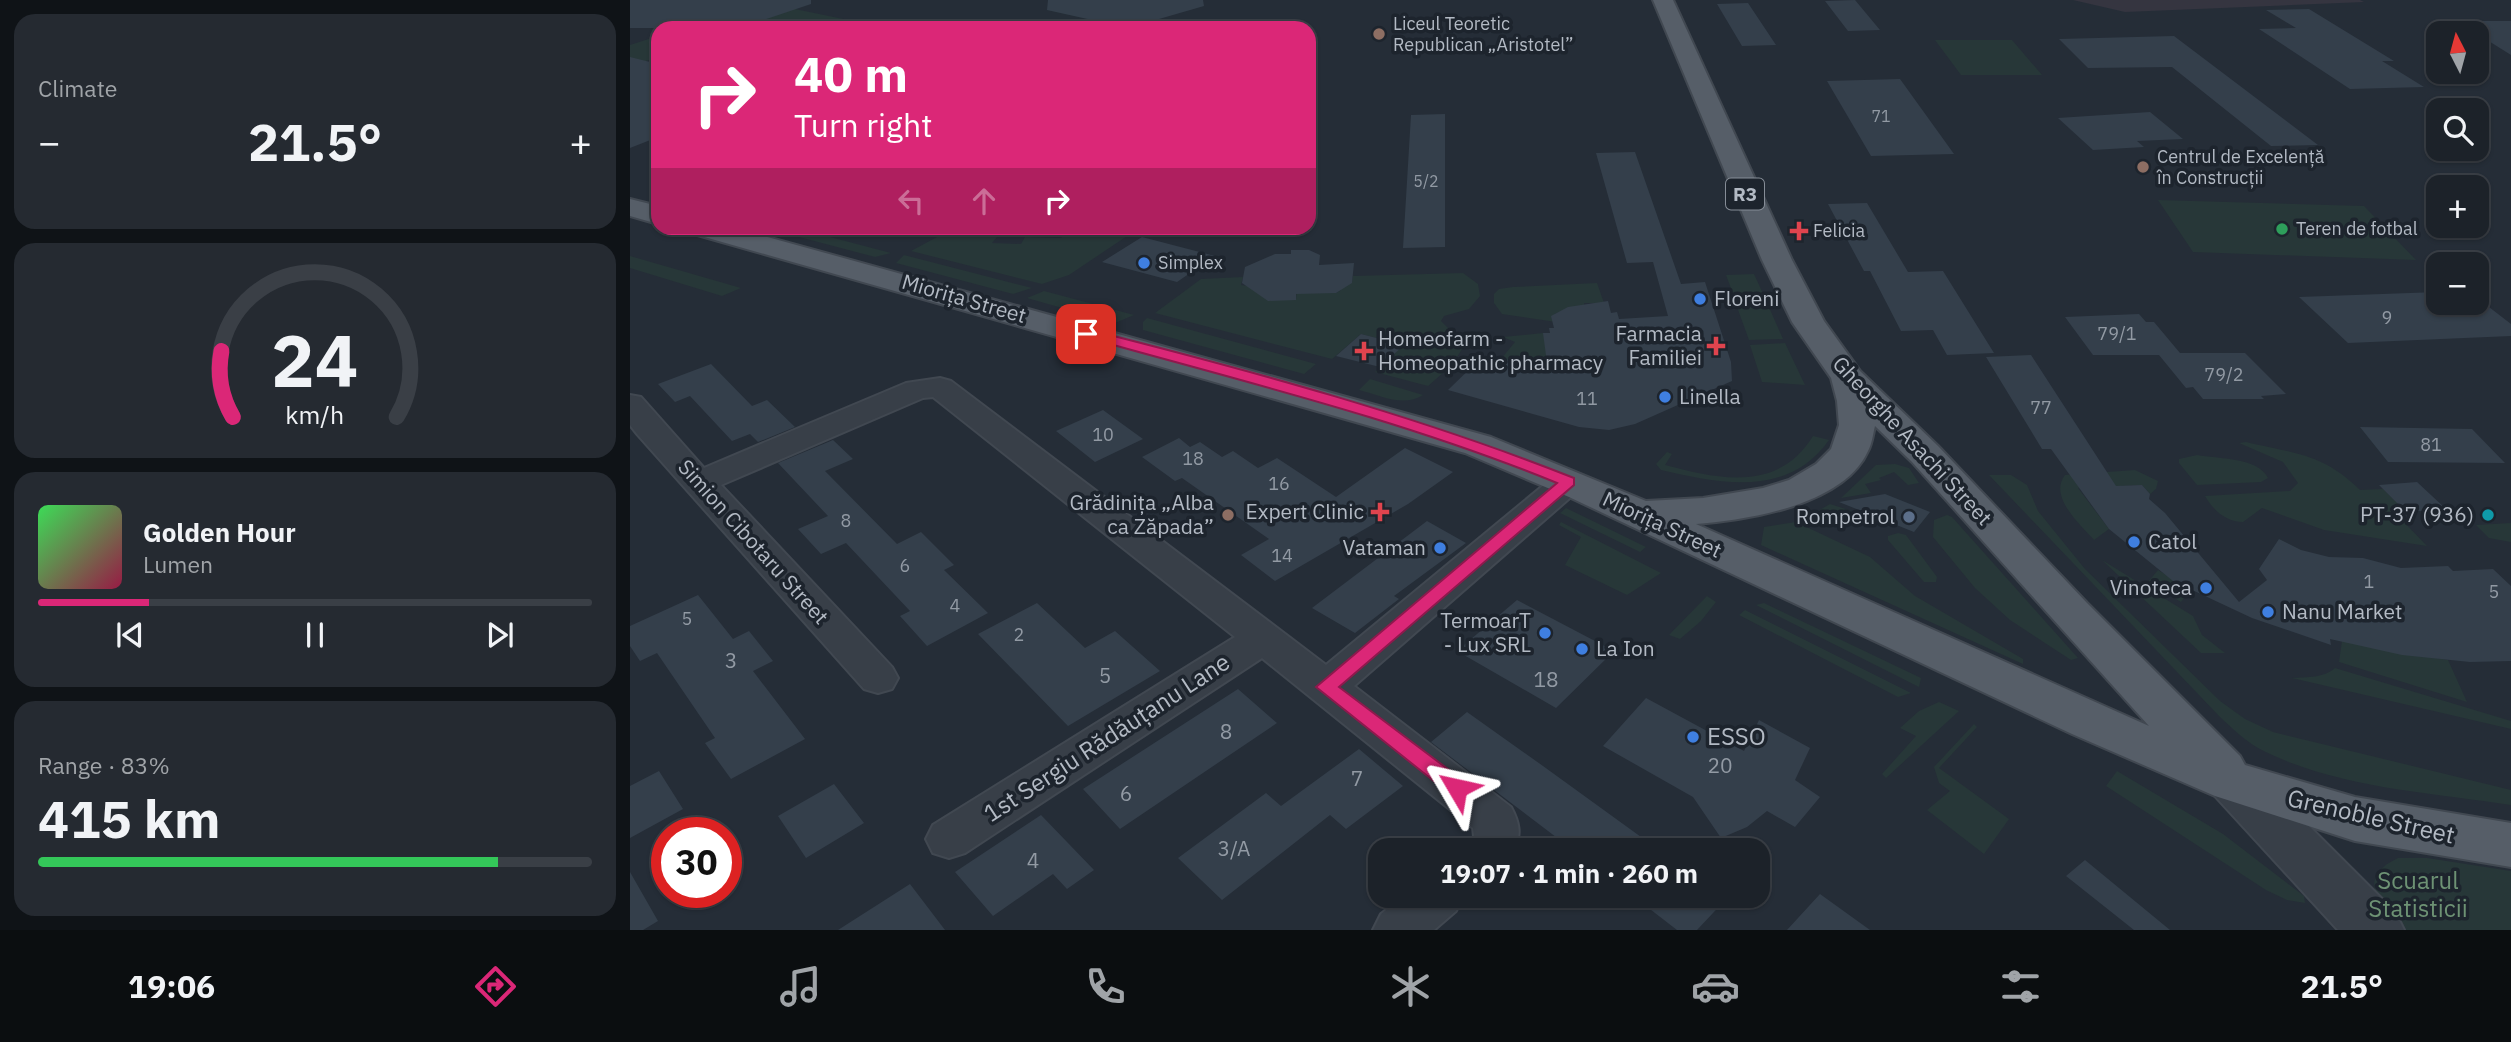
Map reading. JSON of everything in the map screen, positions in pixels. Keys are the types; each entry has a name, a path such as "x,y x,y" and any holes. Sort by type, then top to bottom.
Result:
{"main road":[{"name":"Gheorghe Asachi Street","path":"1663,0 1739,180 1777,260 1808,322 1848,378 1933,463 2071,614 2233,782"},
{"name":"Miorița Street","path":"730,235 1478,445 1641,514 2089,721 2233,782"},
{"name":"R3","path":"1641,514 1744,505 1797,491 1822,477 1840,462 1852,446 1858,425 1848,378"},
{"name":"Grenoble Street","path":"2233,782 2355,819 2511,845"}],"street":[{"path":"699,482 917,389 940,387 1478,805 1495,820 1497,838"},
{"name":"Simion Cibotaru Street","path":"630,404 878,678"},
{"path":"1326,687 1568,482"},
{"name":"1st Sergiu Rădăuțanu Lane","path":"949,839 1265,637"},
{"path":"2233,782 2375,930"},
{"path":"1398,930 1425,908"}],"shaded area":[{"path":"2073,0 2360,0 2364,2 2125,12"}],"green space":[{"path":"630,4 790,8 853,21 732,21"},
{"path":"651,38 651,60 630,66 630,45"},
{"path":"1935,40 2012,40 2042,75 1961,75"},
{"name":"Teren de fotbal","path":"2158,200 2364,206 2416,260 2193,252"},
{"path":"792,235 823,235 891,253 875,257"},
{"path":"941,235 999,235 992,243 1021,244 1025,237 1129,235 1069,275 1042,284 911,251"},
{"path":"904,255 1032,288 1013,294 896,263"},
{"path":"630,256 741,288 722,296 630,268"},
{"path":"1463,273 1478,284 1480,296 1469,309 1444,316 1441,321 1460,340 1462,349 1452,365 1428,386 1375,372 1403,345 1361,334 1332,359 1155,313 1201,279 1243,277 1241,285 1296,299 1297,291 1336,293 1341,290 1341,283 1352,282 1353,276"},
{"path":"1754,274 1765,298 1735,299 1726,275"},
{"path":"1597,283 1604,303 1584,303 1584,306 1558,312 1555,314 1556,322 1502,314 1494,303 1494,294 1499,289"},
{"path":"1044,291 1134,315 1115,323 1027,298"},
{"path":"1768,305 1783,339 1749,340 1737,307"},
{"path":"1147,318 1316,364 1304,374 1143,330 1143,322"},
{"path":"1543,333 1618,387 1501,359 1515,342 1503,337"},
{"path":"1785,343 1805,385 1762,382 1750,345"},
{"path":"1370,379 1423,395 1416,399 1400,400 1359,390"},
{"path":"1813,436 1829,440 1812,459 1794,471 1774,479 1730,482 1661,470 1656,464 1667,452 1672,454 1665,465 1685,470 1726,477 1765,474 1783,467 1799,454"},
{"path":"2246,442 2320,462 2360,490 2383,489 2407,512 2396,514 2427,546 2324,530 2262,508 2243,522 2226,517 2212,506 2205,496 2290,491 2298,483 2283,462 2239,443"},
{"path":"2197,455 2247,463 2263,471 2268,478 2261,482 2197,485 2179,463 2179,459"},
{"path":"1895,464 1909,468 1919,483 1908,485 1894,472 1879,478 1881,480 1865,484 1871,493 1841,498 1876,465"},
{"path":"2135,470 2158,481 2156,489 2150,494 2142,485 2078,488 2109,529 2094,540 2063,501 2061,483 2065,475"},
{"path":"1989,475 2011,475 2027,485 2038,511 2085,569 2220,701 2245,719 2273,732 2511,790 2511,805 2349,780 2287,761 2253,745 2220,717"},
{"path":"1830,504 1852,511 1848,514 1871,523 1852,525 1818,511"},
{"path":"1566,508 1646,547 1640,552 1560,513"},
{"path":"1947,515 1952,517 2078,658 2071,660 2010,620 1975,588 1933,537 1934,520"},
{"path":"1561,522 1661,573 1627,595 1565,565 1581,537 1559,525"},
{"path":"1796,522 1870,557 1915,596 2023,659 2023,664 1761,545 1764,527"},
{"path":"2511,523 2511,542 2489,538 2476,525"},
{"path":"1898,533 1906,535 1937,577 1936,582 1924,582 1888,540 1888,536"},
{"path":"2102,560 2193,616 2202,635 2225,653 2201,653"},
{"path":"2158,570 2191,590 2181,602 2148,582"},
{"path":"1707,596 1716,602 1701,621 1680,639 1669,635"},
{"path":"1764,603 1921,678 1919,687 1756,605"},
{"path":"1745,610 1911,693 1898,697 1739,615"},
{"path":"2342,641 2448,660 2467,702 2339,662"},
{"path":"2335,668 2511,721 2511,729 2292,678 2321,675"},
{"path":"1939,702 1959,711 1886,778 1882,774 1916,736 1900,728 1919,711"},
{"path":"1974,724 1977,727 1939,768 2009,819 1984,854 1927,810 1950,791 1939,783 1934,767"},
{"path":"2117,771 2223,834 2304,896 2305,903 2287,900 2266,890 2106,786"},
{"name":"Scuarul Statisticii","path":"2398,858 2427,858 2511,871 2511,930 2396,930 2378,899 2374,882 2385,866"}],"building":[{"path":"630,0 811,0 811,4 761,21 651,21 651,28 630,28"},
{"path":"1048,0 1203,0 1204,6 1152,21 1096,21 1047,10"},
{"path":"1855,0 1880,30 1848,31 1825,1"},
{"path":"1748,3 1776,45 1742,46 1717,4"},
{"path":"2309,9 2394,61 2382,61 2424,87 2350,89 2259,29 2296,28 2266,10"},
{"path":"2489,21 2511,21 2511,55 2489,41"},
{"path":"2174,36 2318,145 2271,146 2172,67 2088,68 2059,39"},
{"path":"630,57 651,62 651,140 630,148"},
{"path":"1900,79 1954,154 1871,156 1827,81"},
{"path":"2150,112 2183,139 2137,141 2144,147 2093,150 2058,118"},
{"path":"1445,114 1445,247 1403,248 1411,115"},
{"path":"1635,152 1681,284 1705,282 1731,362 1732,381 1635,424 1609,430 1579,427 1448,390 1481,358 1505,359 1548,370 1543,333 1550,333 1549,328 1554,328 1551,316 1568,307 1608,301 1611,313 1617,312 1619,319 1668,316 1653,262 1627,263 1596,153"},
{"path":"1867,203 1908,272 1943,271 1994,353 1947,355 1933,330 1901,331 1870,271 1864,271 1828,204"},
{"path":"1142,237 1215,256 1177,282 1102,262"},
{"path":"1291,250 1309,250 1320,255 1319,265 1354,263 1352,283 1336,293 1296,294 1296,300 1268,301 1242,283 1245,267 1275,254 1291,254"},
{"path":"2426,292 2426,315 2489,315 2489,307 2511,324 2511,336 2348,343 2299,297"},
{"path":"2139,314 2146,322 2154,322 2180,353 2245,353 2286,394 2261,396 2264,399 2203,399 2193,387 2186,388 2159,355 2093,355 2065,317"},
{"path":"1361,334 1404,345 1380,367 1336,356"},
{"path":"2031,355 2116,486 2142,485 2150,494 2149,499 2165,513 2239,602 2267,580 2259,569 2279,539 2301,550 2329,557 2363,558 2401,568 2448,566 2453,571 2493,569 2511,586 2511,661 2470,662 2402,655 2330,639 2331,645 2252,618 2173,581 2109,529 2051,449 2042,449 1986,357"},
{"path":"711,364 752,406 767,400 795,427 758,442 750,434 732,441 690,396 675,402 658,384"},
{"path":"1103,410 1143,439 1095,462 1056,431"},
{"path":"2360,427 2472,429 2505,463 2388,462"},
{"path":"1179,438 1190,447 1200,442 1222,457 1233,451 1258,468 1277,458 1336,497 1405,448 1453,472 1408,504 1275,581 1241,555 1269,539 1182,478 1175,481 1142,457"},
{"path":"833,440 853,459 825,471 897,544 921,532 954,565 944,570 988,613 927,646 900,616 910,611 846,543 821,554 798,529 828,516 778,463"},
{"path":"2417,482 2446,509 2406,512 2379,485"},
{"path":"1885,494 1930,512 1914,532 1839,502"},
{"path":"1427,521 1466,543 1394,596 1399,599 1355,633 1312,608"},
{"path":"698,595 733,639 749,631 773,661 753,671 805,739 731,779 705,743 715,738 657,653 640,661 630,646 630,626"},
{"path":"1517,600 1614,651 1556,708 1457,651"},
{"path":"1037,603 1085,648 1115,631 1160,671 1068,726 978,634"},
{"path":"1238,689 1277,723 1120,829 1083,789"},
{"path":"1646,698 1744,751 1759,720 1810,748 1795,780 1820,797 1795,827 1767,811 1747,827 1721,838 1693,797 1603,746"},
{"path":"1467,712 1642,838 1557,838 1431,742"},
{"path":"1359,749 1403,786 1346,829 1330,815 1222,900 1178,858 1266,793 1281,806"},
{"path":"659,771 683,809 668,817 651,817 651,827 630,838 630,786"},
{"path":"834,784 864,823 806,858 778,816"},
{"path":"1041,815 1094,870 1067,889 1053,874 993,916 955,872"},
{"path":"2085,860 2170,930 2134,930 2066,876"},
{"path":"630,872 658,921 643,930 630,930"},
{"path":"910,884 945,930 838,930"},
{"path":"1820,894 1870,930 1787,930"},
{"path":"1649,908 1718,908 1697,930 1677,930"}],"place":[{"name":"Liceul Teoretic Republican „Aristotel”","path":"1379,34"},
{"name":"Centrul de Excelență în Construcții","path":"2143,167"},
{"name":"Teren de fotbal","path":"2282,229"},
{"name":"Felicia","path":"1799,231"},
{"name":"Simplex","path":"1144,263"},
{"name":"Floreni","path":"1700,299"},
{"name":"Farmacia Familiei","path":"1716,346"},
{"name":"Homeofarm - Homeopathic pharmacy","path":"1364,351"},
{"name":"Linella","path":"1665,397"},
{"name":"Expert Clinic","path":"1380,512"},
{"name":"Grădinița „Alba ca Zăpada”","path":"1228,515"},
{"name":"PT-37 (936)","path":"2488,515"},
{"name":"Rompetrol","path":"1909,517"},
{"name":"Catol","path":"2134,542"},
{"name":"Vataman","path":"1440,548"},
{"name":"Vinoteca","path":"2206,588"},
{"name":"Nanu Market","path":"2268,612"},
{"name":"TermoarT - Lux SRL","path":"1545,633"},
{"name":"La Ion","path":"1582,649"},
{"name":"ESSO","path":"1693,737"}],"route":[{"path":"1086,334 1478,445 1568,482 1326,687 1457,788"}]}
